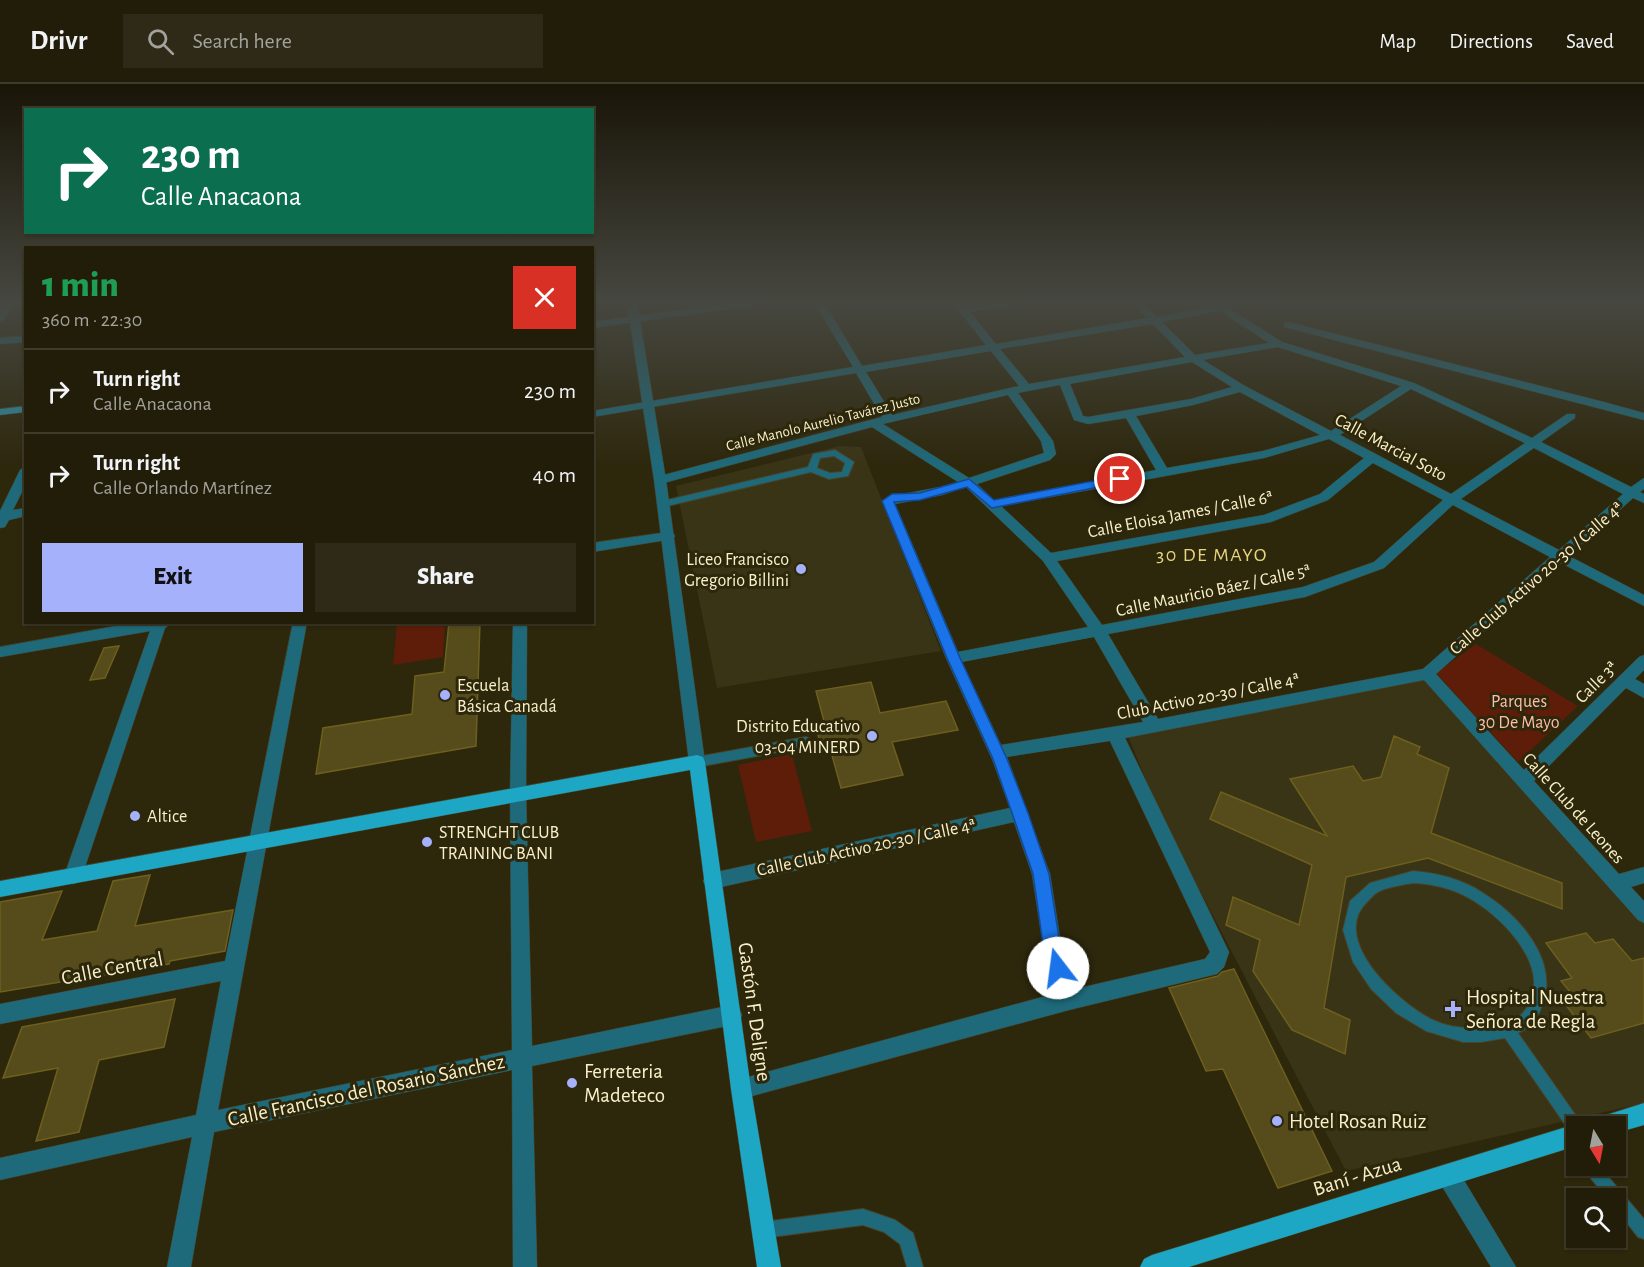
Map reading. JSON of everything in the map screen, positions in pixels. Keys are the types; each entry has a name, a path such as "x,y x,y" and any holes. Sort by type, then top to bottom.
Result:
{"main road":[{"path":"0,412 24,409"},
{"path":"0,888 697,762"},
{"name":"Gastón F. Deligne","path":"697,762 741,1089 769,1267"},
{"path":"1626,1120 1644,1114"},
{"name":"Baní - Azua","path":"1152,1267 1566,1139"}],"street":[{"path":"641,357 668,536 697,762"},
{"path":"852,357 889,419"},
{"path":"594,414 931,357"},
{"path":"1001,357 1026,388"},
{"name":"Calle Manolo Aurelio Tavárez Justo","path":"660,480 889,419 1026,388 1197,357"},
{"path":"1323,357 1410,385 1532,442 1638,496"},
{"path":"1408,357 1583,399 1644,417"},
{"name":"Calle Marcial Soto","path":"1192,358 1241,388 1644,601"},
{"path":"1064,381 1078,418 1082,421 1130,415 1193,402 1241,388"},
{"path":"992,504 1264,453 1332,435 1410,385"},
{"path":"1011,392 1047,441 1050,454 969,483 920,497 892,498 888,501 1020,813 1041,874 1053,951 1069,1000"},
{"path":"1130,415 1163,471"},
{"name":"Calle Mauricio Báez / Calle 5ª","path":"953,658 1305,592 1379,565 1452,500 1571,416"},
{"path":"873,423 969,483 1048,558 1100,632 1153,725"},
{"name":"Calle Eloisa James / Calle 6ª","path":"1048,558 1266,519 1324,497 1373,456"},
{"path":"1,519 24,474"},
{"name":"Calle Club Activo 20-30 / Calle 4ª","path":"1427,674 1560,557 1638,496 1644,482"},
{"path":"1,519 24,513"},
{"path":"594,548 668,536"},
{"path":"0,652 156,624"},
{"path":"73,876 162,624"},
{"path":"179,1267 233,969 300,624"},
{"path":"520,624 518,793 525,1267"},
{"name":"Calle 3ª","path":"1524,781 1644,662"},
{"name":"Club Activo 20-30 / Calle 4ª","path":"996,752 1115,734 1427,674"},
{"name":"Calle Club de Leones","path":"1427,674 1644,914"},
{"path":"1625,680 1644,692"},
{"path":"741,1089 1069,1000 1209,967 1217,961 1220,952 1115,734"},
{"name":"Calle Club Activo 20-30 / Calle 4ª","path":"712,881 1020,813"},
{"path":"1616,883 1644,875"},
{"name":"Calle Central","path":"0,1014 233,969"},
{"name":"Calle Francisco del Rosario Sánchez","path":"0,1170 206,1123 732,1015"},
{"path":"1448,1175 1504,1267"}],"lane":[{"path":"663,504 812,469"},
{"path":"697,762 806,742"},
{"path":"1400,878 1427,878 1441,880 1471,892 1498,911 1522,937 1534,958 1540,980 1540,993 1533,1010 1521,1024 1508,1030 1479,1036 1444,1031 1409,1015 1393,1003 1367,975 1353,947 1350,920 1359,898 1383,883 1400,878"},
{"path":"1508,1030 1566,1124"},
{"path":"1598,1176 1644,1231"},
{"path":"763,1230 863,1217 890,1226 907,1239 915,1267"}],"shaded area":[{"name":"Liceo Francisco Gregorio Billini","path":"840,446 861,447 941,651 717,688 676,486"},
{"name":"Hospital Nuestra Señora de Regla","path":"1427,674 1644,914 1644,1103 1587,1116 1566,1116 1566,1121 1346,1171 1174,841 1126,731"}],"green space":[{"path":"397,624 445,624 443,657 393,665"},
{"name":"Parques 30 De Mayo","path":"1476,644 1578,706 1518,762 1436,673"},
{"path":"792,754 812,831 756,842 738,765"}],"building":[{"name":"Escuela Básica Canadá","path":"449,624 480,624 476,746 316,774 323,728 412,714 415,676 444,672"},
{"path":"119,646 105,678 90,680 104,648"},
{"name":"Distrito Educativo 03-04 MINERD","path":"871,682 880,713 946,701 958,730 892,742 903,775 841,788 830,748 822,749 816,728 825,725 816,691"},
{"path":"1394,736 1420,747 1417,754 1449,768 1431,833 1562,883 1562,909 1428,858 1346,877 1324,1008 1350,1020 1345,1054 1292,1030 1253,971 1260,940 1226,925 1233,897 1299,925 1312,865 1210,819 1221,792 1327,836 1290,779 1353,766 1363,781 1381,777"},
{"path":"150,875 135,926 233,910 225,951 170,961 169,964 0,992 0,902 62,891 42,940 97,931 113,881"},
{"path":"1586,933 1595,943 1613,939 1632,961 1644,958 1644,1023 1591,1038 1559,996 1571,993 1561,981 1572,978 1546,943"},
{"name":"Hotel Rosan Ruiz","path":"1234,969 1332,1171 1278,1188 1223,1069 1206,1071 1169,988 1218,976 1222,972"},
{"path":"175,999 164,1047 99,1060 79,1132 36,1141 58,1068 3,1078 22,1027"}],"place":[{"name":"Liceo Francisco Gregorio Billini","path":"801,569"},
{"name":"Escuela Básica Canadá","path":"445,695"},
{"name":"Distrito Educativo 03-04 MINERD","path":"872,736"},
{"name":"Altice","path":"135,816"},
{"name":"STRENGHT CLUB TRAINING BANI","path":"427,842"},
{"name":"Hospital Nuestra Señora de Regla","path":"1453,1009"},
{"name":"Ferreteria Madeteco","path":"572,1083"},
{"name":"Hotel Rosan Ruiz","path":"1277,1121"}],"district":[{"name":"30 DE MAYO","path":"1212,554"}],"route":[{"path":"1058,968 1047,920 1046,897 1041,874 1020,813 1000,759 953,658 888,501 892,498 920,497 969,483 992,504 1120,479"}]}
